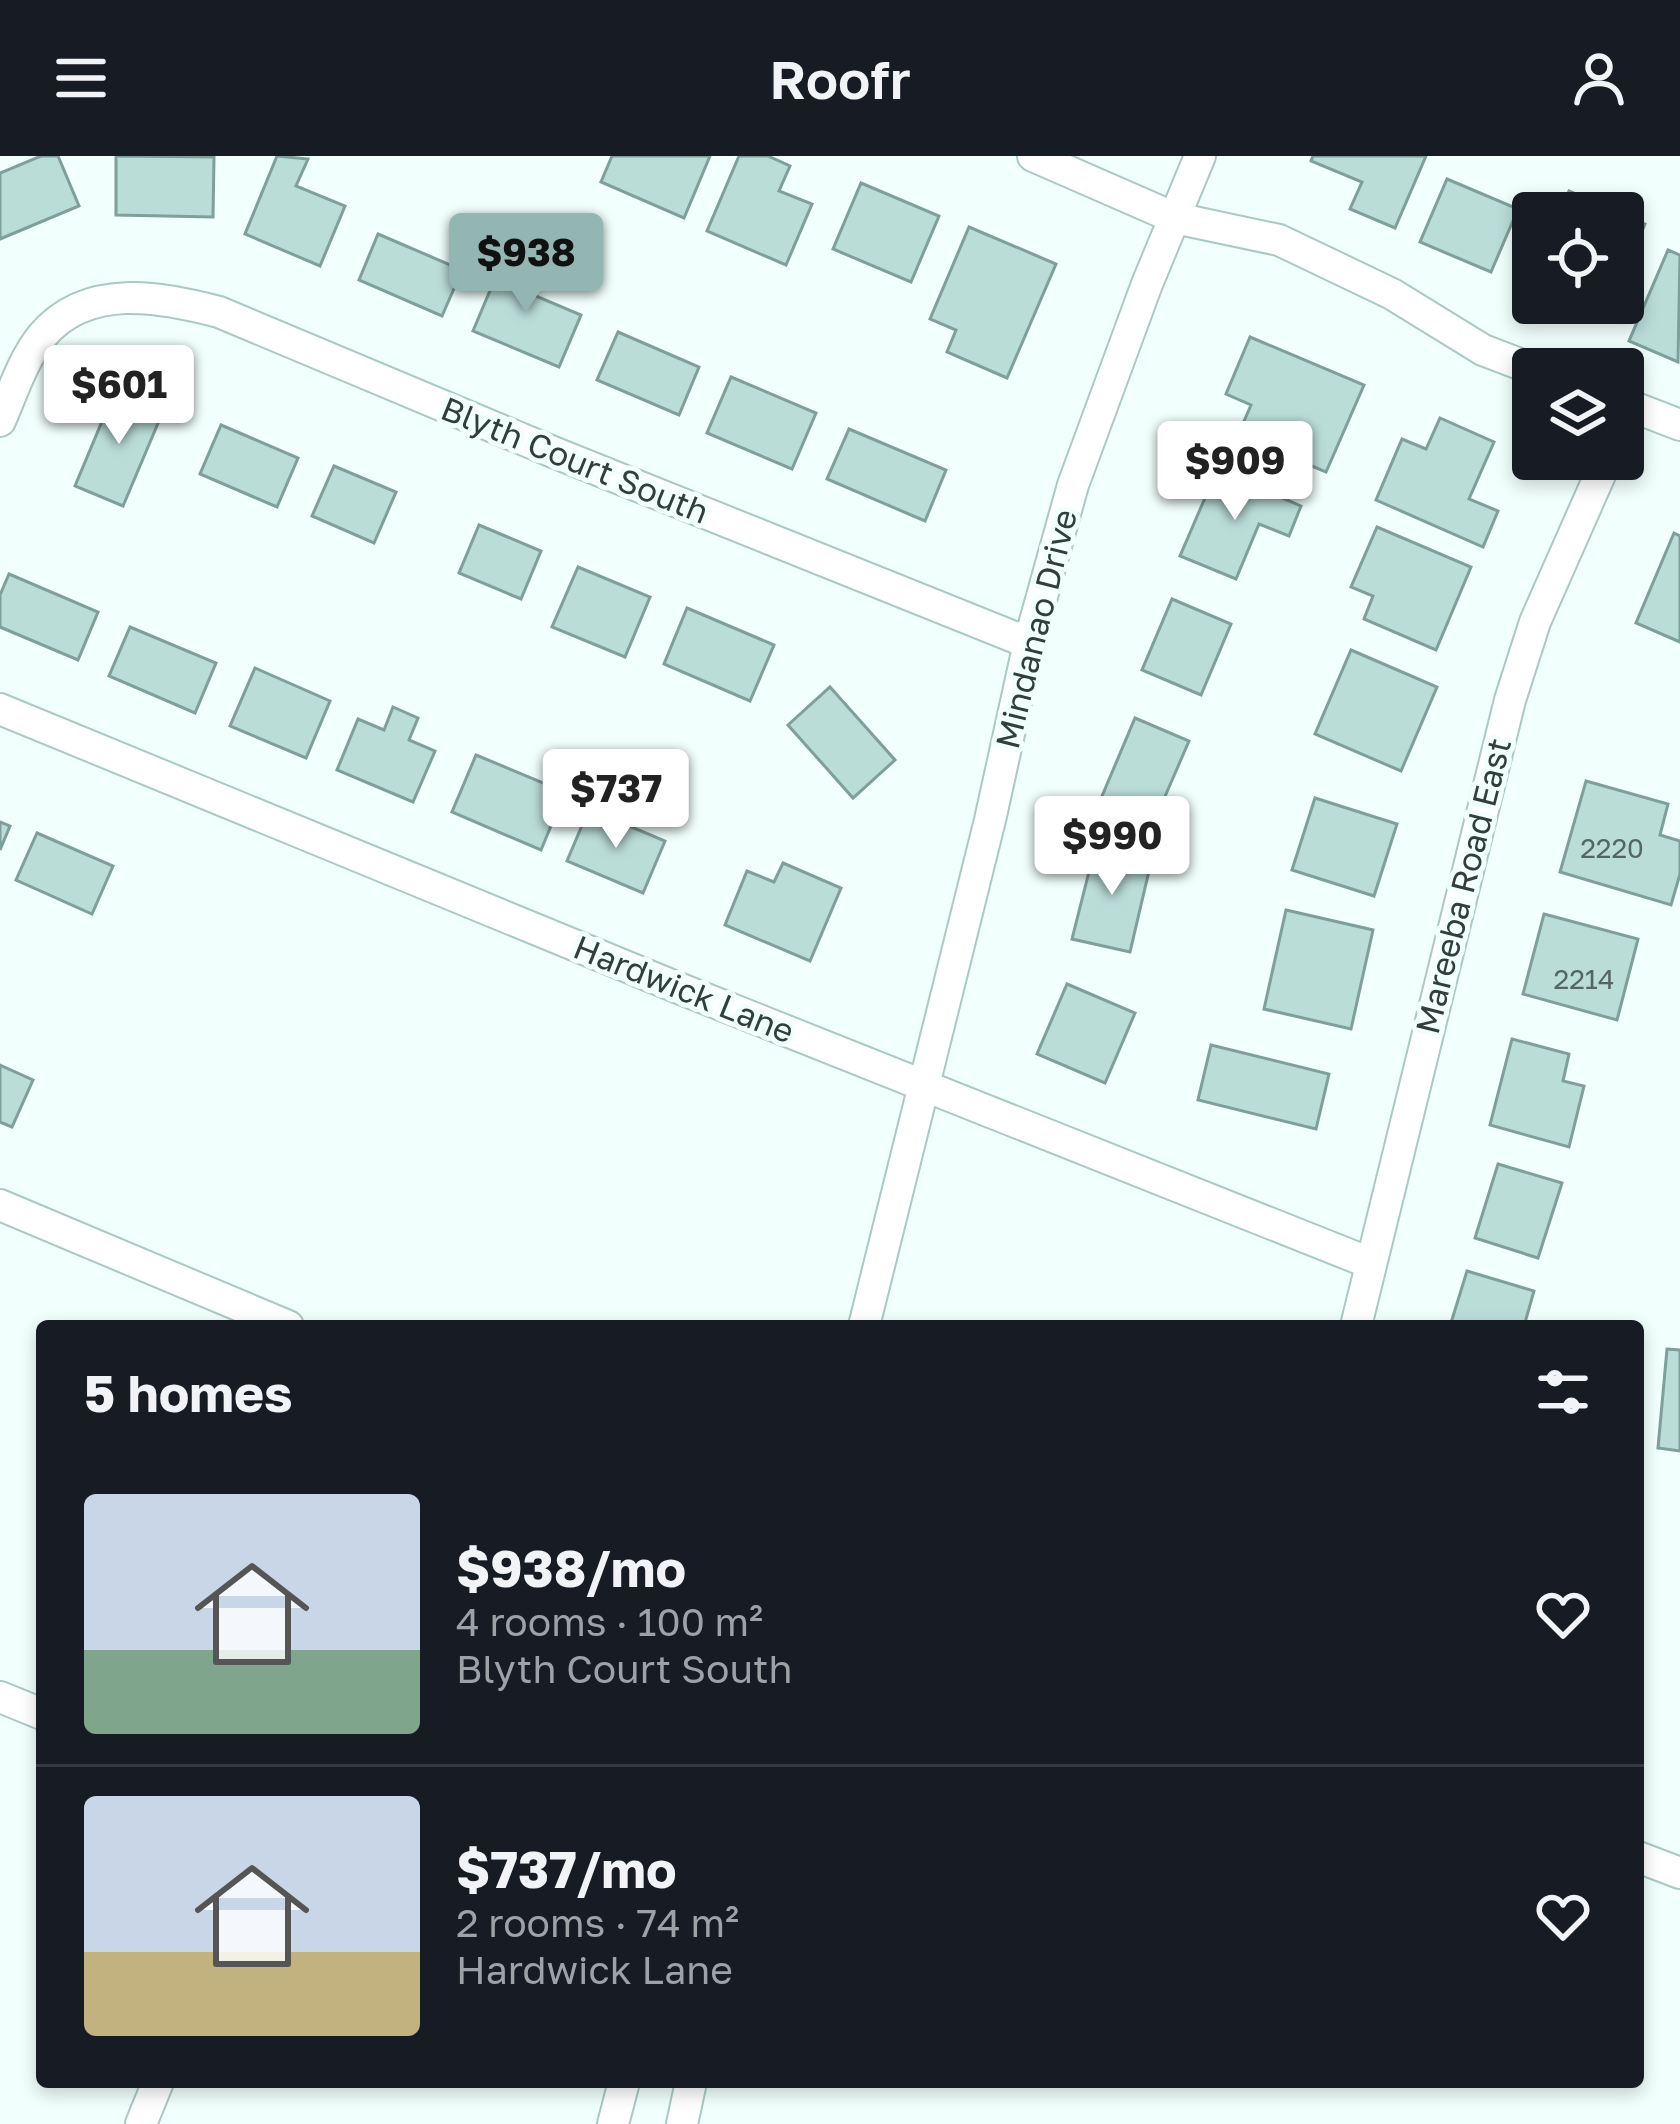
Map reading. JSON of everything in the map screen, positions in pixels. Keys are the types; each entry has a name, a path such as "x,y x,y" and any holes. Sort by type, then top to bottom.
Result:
{"street":[{"path":"1033,156 1174,218 1279,240 1392,294 1483,350 1512,361"},
{"name":"Mindanao Drive","path":"866,1320 1029,643 1072,485 1200,156"},
{"name":"Blyth Court South","path":"0,421 43,336 76,310 117,298 163,298 219,312 1029,643"},
{"path":"1644,416 1680,425"},
{"name":"Mareeba Road East","path":"1357,1320 1510,700 1535,622 1598,480"},
{"name":"Hardwick Lane","path":"0,710 1370,1263"},
{"path":"0,1205 274,1320"},
{"path":"0,1697 36,1712"},
{"path":"1644,1859 1680,1874"},
{"path":"141,2124 156,2088"},
{"path":"613,2124 622,2088"},
{"path":"682,2124 690,2088"}],"building":[{"path":"41,156 58,156 79,206 0,239 0,173"},
{"path":"116,156 214,157 213,217 116,215"},
{"path":"277,156 308,159 296,186 345,206 320,266 245,234"},
{"path":"612,156 710,156 684,218 601,182"},
{"path":"739,156 768,156 790,166 779,191 812,204 786,265 707,231"},
{"path":"1313,156 1426,156 1395,228 1350,209 1362,182 1311,161"},
{"path":"1447,179 1512,206 1512,223 1491,272 1420,242"},
{"path":"861,183 939,216 911,282 833,249"},
{"path":"969,227 1056,264 1007,378 947,352 956,330 930,319"},
{"path":"378,234 462,270 442,316 359,280"},
{"path":"1668,250 1680,255 1678,362 1629,341 1636,324 1644,324 1644,306"},
{"path":"505,255 541,270 531,294 581,315 559,367 473,331"},
{"path":"618,332 699,367 679,415 597,380"},
{"path":"1250,337 1364,385 1326,472 1238,435 1251,405 1226,394"},
{"path":"731,377 816,413 792,469 707,433"},
{"path":"116,388 164,409 123,506 75,486"},
{"path":"1440,418 1494,442 1469,499 1498,511 1483,547 1376,500 1402,439 1426,449"},
{"path":"221,425 298,458 277,507 200,474"},
{"path":"849,429 946,470 925,521 827,479"},
{"path":"334,466 396,492 374,543 312,516"},
{"path":"1217,470 1301,506 1289,536 1259,524 1236,579 1180,556"},
{"path":"479,525 541,551 521,599 459,573"},
{"path":"1377,527 1471,567 1436,650 1364,619 1373,596 1351,587"},
{"path":"1674,533 1680,536 1680,642 1636,623"},
{"path":"578,567 650,597 625,657 552,627"},
{"path":"9,574 98,612 78,660 0,627 0,595"},
{"path":"1172,599 1231,624 1201,695 1142,670"},
{"path":"687,608 774,645 750,701 664,664"},
{"path":"130,627 216,663 195,713 109,676"},
{"path":"1351,650 1437,687 1401,771 1315,734"},
{"path":"255,668 330,701 306,758 230,726"},
{"path":"830,687 895,760 853,798 788,725"},
{"path":"393,707 418,718 409,740 435,751 413,802 337,770 358,719 384,730"},
{"path":"1135,718 1189,741 1150,831 1097,808"},
{"path":"476,755 565,792 541,850 452,812"},
{"path":"1586,781 1668,804 1660,835 1680,841 1680,874 1671,905 1560,872"},
{"path":"1315,798 1397,824 1374,896 1292,870"},
{"path":"589,809 665,841 643,893 567,861"},
{"path":"0,822 10,826 0,850"},
{"path":"37,833 113,866 92,914 16,880"},
{"path":"1096,844 1152,858 1130,952 1072,939"},
{"path":"783,863 841,888 810,961 725,925 747,871 774,882"},
{"path":"1286,910 1373,930 1351,1029 1264,1009"},
{"path":"1544,914 1638,939 1617,1020 1523,994"},
{"path":"1067,984 1135,1013 1105,1083 1037,1054"},
{"path":"1512,1039 1569,1054 1563,1081 1584,1086 1569,1147 1490,1125"},
{"path":"1211,1045 1329,1074 1316,1129 1198,1100"},
{"path":"0,1065 33,1080 12,1127 0,1122"},
{"path":"1498,1164 1562,1183 1538,1258 1475,1238"},
{"path":"1467,1271 1534,1291 1526,1320 1452,1320"},
{"path":"1667,1349 1680,1350 1680,1451 1658,1448"}]}
